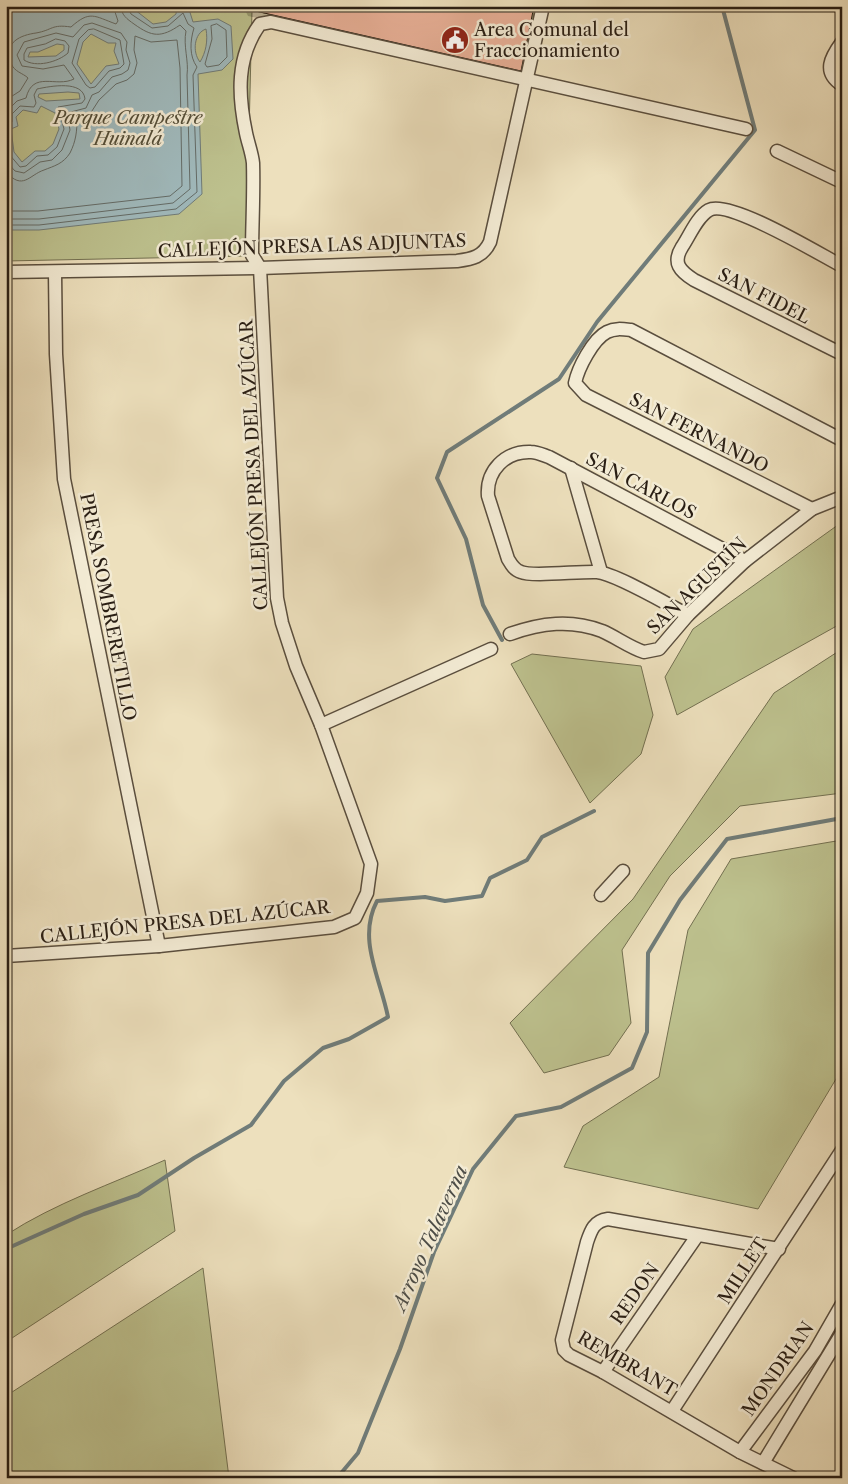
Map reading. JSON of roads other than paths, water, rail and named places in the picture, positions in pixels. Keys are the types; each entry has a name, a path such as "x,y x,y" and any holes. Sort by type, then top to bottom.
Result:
{"street":[{"name":"CALLEJÓN PRESA LAS ADJUNTAS","path":"6,272 260,268 457,260 480,256 490,242 543,6"},
{"name":"CALLEJÓN PRESA DEL AZÚCAR","path":"6,956 159,946 334,927 355,918 367,892 371,864 321,725 296,666 282,623 277,598 260,268 252,255 253,161 246,132 240,75 243,55 252,35 260,24 271,22 526,80"},
{"path":"842,42 831,57 828,65 830,73 842,85"},
{"path":"526,80 746,128"},
{"path":"777,151 842,182"},
{"name":"SAN FIDEL","path":"842,266 745,215 717,207 708,210 701,217 678,254 677,262 681,271 694,280 842,354"},
{"name":"PRESA SOMBRERETILLO","path":"56,272 56,354 64,479 159,946"},
{"name":"SAN FERNANDO","path":"812,509 595,400 579,390 576,383 577,374 596,342 605,333 617,328 631,330 842,440"},
{"name":"SAN CARLOS","path":"601,572 574,571 530,574 521,572 513,567 508,559 488,496 487,486 492,473 505,458 518,453 532,451 549,457 745,561"},
{"path":"571,468 601,572 688,615"},
{"name":"SAN AGUSTÍN","path":"510,634 555,623 580,625 602,631 644,652 659,649 688,615 745,561 812,509 842,497"},
{"path":"321,725 491,649"},
{"path":"601,895 624,871"},
{"name":"MILLET","path":"672,1411 842,1150"},
{"name":"REMBRANT","path":"779,1249 608,1219 601,1220 593,1226 587,1242 562,1340 564,1350 569,1355 672,1411 740,1452 793,1478"},
{"name":"REDON","path":"603,1372 697,1236"},
{"name":"MONDRIAN","path":"740,1452 815,1351 842,1304"},
{"name":"MONDRIAN","path":"763,1463 842,1333"}],"water":[{"path":"6,6 130,6 153,24 166,22 176,14 177,6 188,6 193,22 218,19 231,26 233,59 222,70 198,74 202,194 179,214 39,230 6,230","holes":["206,29 207,42 200,62 197,58 195,43 202,31","91,34 108,43 116,43 114,51 119,64 106,66 91,84 77,64 83,42","57,44 64,45 64,50 56,56 28,57 30,52 38,52","68,92 79,93 80,99 46,101 38,97 39,94","41,106 55,113 59,129 53,144 45,151 35,151 22,162 14,152 11,129 18,126 16,117 23,110 37,113"]}],"waterway":[{"path":"502,640 483,605 466,539 437,478 447,452 559,379 597,322 755,130 722,6"},
{"path":"6,1249 84,1214 138,1195 194,1158 251,1125 284,1081 323,1048 349,1039 388,1017 370,944 371,915 377,901 425,897 445,901 482,896 490,878 527,860 542,837 594,811"},
{"name":"Arroyo Talaverna","path":"337,1478 358,1453 400,1349 434,1252 473,1169 516,1116 561,1107 632,1068 647,1032 648,953 680,900 727,839 842,818"}],"place":[{"name":"Area Comunal del Fraccionamiento","path":"455,40"}],"park label":[{"name":"Parque Campestre Huinalá","path":"128,128"}]}
